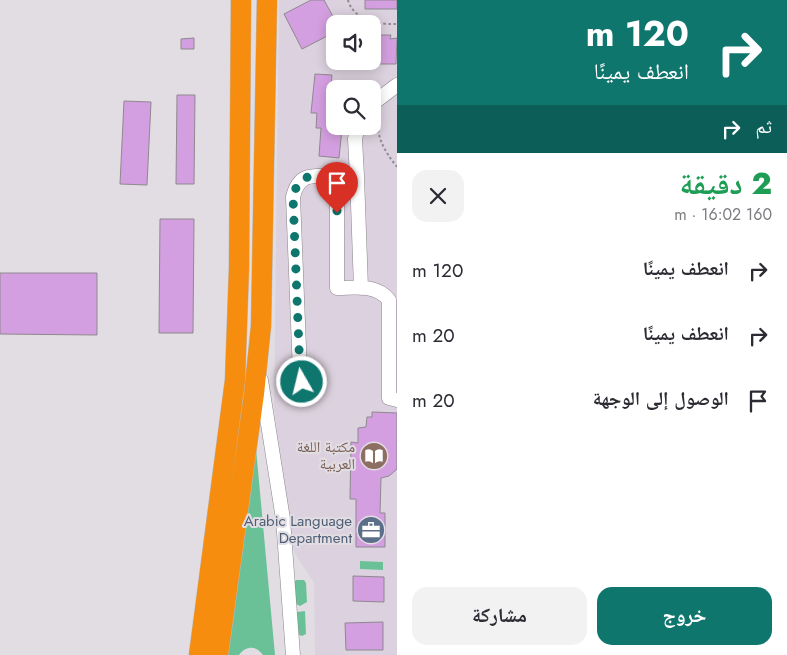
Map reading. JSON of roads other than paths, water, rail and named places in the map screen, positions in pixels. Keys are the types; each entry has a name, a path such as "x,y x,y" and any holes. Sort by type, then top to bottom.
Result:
{"highway":[{"path":"198,655 235,380 239,285 241,0"},
{"path":"218,655 258,361 261,326 267,0"}],"lane":[{"path":"381,98 397,85"},
{"path":"357,135 361,288"},
{"path":"313,387 302,382 300,373 293,197 295,187 300,180 307,176 357,176"},
{"path":"337,176 337,288 373,289 384,294 389,300 389,398 397,400"},
{"path":"258,361 283,519 293,655"}],"place":[{"name":"مكتبة اللغة العربية","path":"374,456"},
{"name":"Arabic Language Department","path":"371,530"}]}
